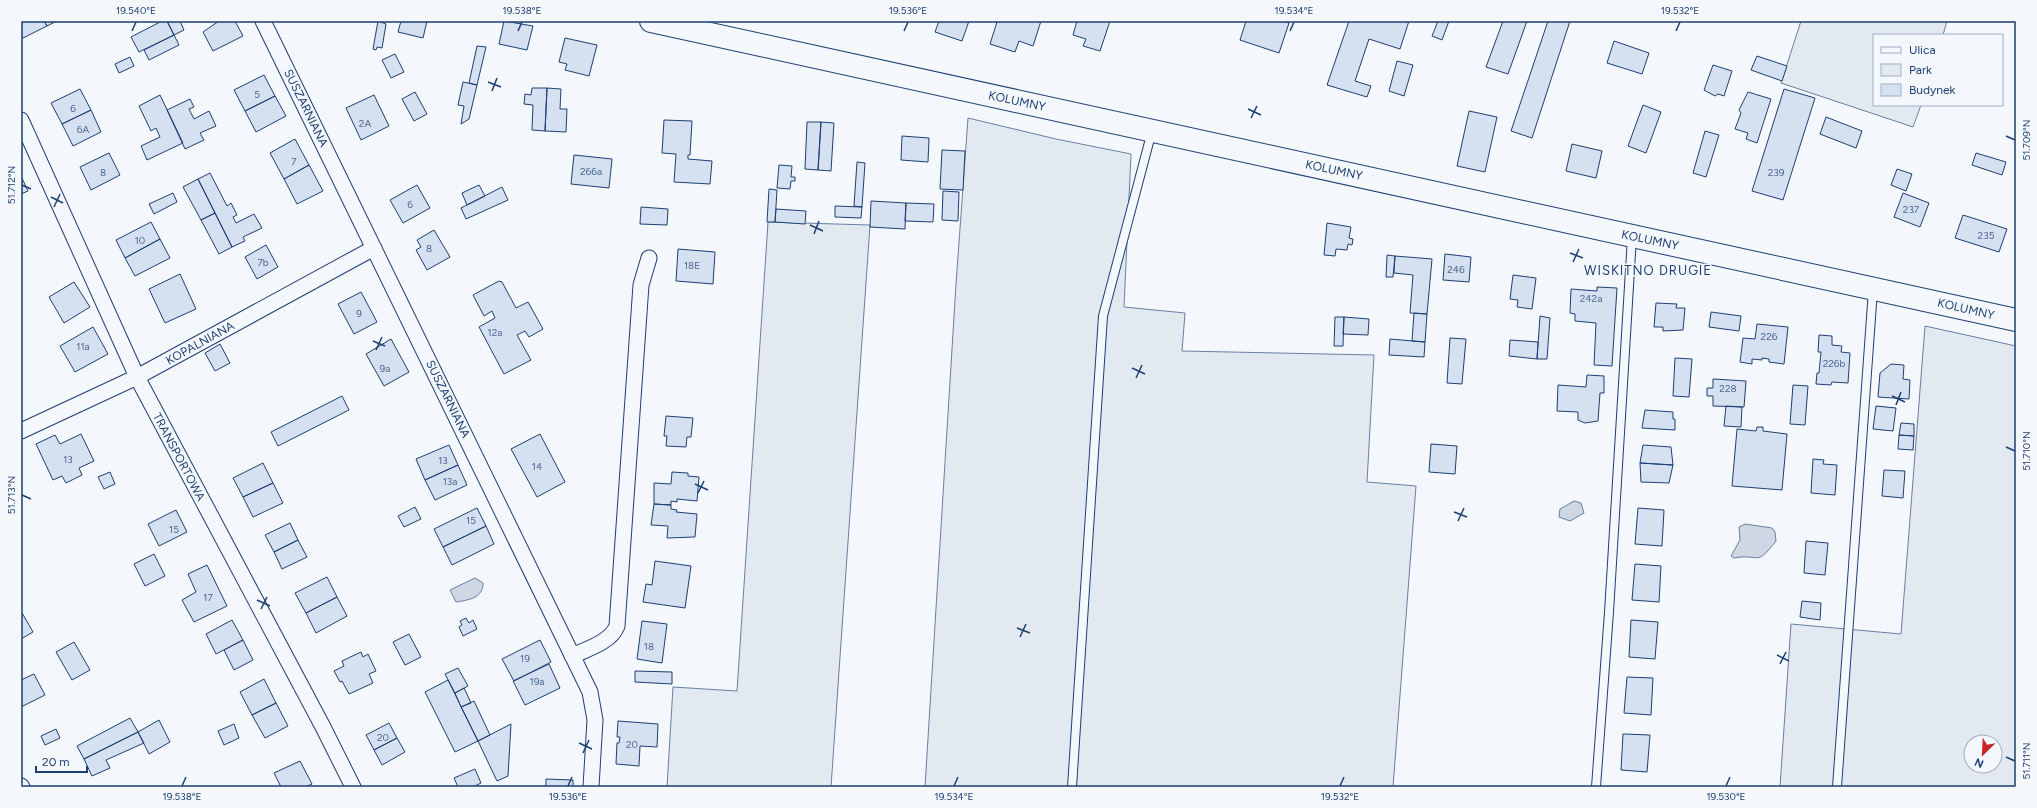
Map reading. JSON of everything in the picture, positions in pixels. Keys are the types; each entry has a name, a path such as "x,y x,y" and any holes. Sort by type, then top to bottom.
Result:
{"street":[{"name":"SUSZARNIANA","path":"263,21 590,692 595,720 591,787"},
{"name":"KOLUMNY","path":"651,21 2016,320"},
{"name":"TRANSPORTOWA","path":"21,120 137,377 324,727 353,787"},
{"name":"KOPALNIANA","path":"21,431 137,377 374,248"},
{"path":"572,656 609,638 614,633 616,626 641,285 649,258"}],"lane":[{"path":"1072,787 1103,316 1152,130"},
{"path":"1596,787 1609,612 1632,236"},
{"path":"1837,787 1873,289"}],"green space":[{"path":"1801,21 1947,21 1943,34 1873,34 1873,106 1921,106 1913,127 1781,83"},
{"path":"968,118 1056,139 1131,154 1124,307 1185,313 1182,351 1374,355 1367,482 1416,486 1393,787 925,787 956,284"},
{"path":"768,222 870,225 831,787 667,787 673,687 737,691"},
{"path":"1925,326 2016,346 2016,787 1780,787 1791,624 1901,634"}],"shaded area":[{"path":"1574,501 1581,503 1584,513 1570,521 1559,517 1560,509"},
{"path":"1745,524 1772,528 1775,532 1776,541 1761,557 1734,558 1731,556 1740,540 1739,527"},
{"path":"475,578 483,583 481,592 470,599 456,602 450,590"}],"building":[{"path":"44,21 47,26 21,39 21,22"},
{"path":"44,21 57,21 47,26"},
{"path":"162,21 167,21 174,35 139,52 131,37"},
{"path":"167,21 180,21 184,30 174,35"},
{"path":"219,21 235,21 243,36 213,51 203,32"},
{"path":"378,21 386,24 382,48 377,47 376,50 373,49"},
{"path":"401,21 427,21 423,38 398,32"},
{"path":"504,21 533,26 527,50 499,44"},
{"path":"939,21 969,21 962,41 935,32"},
{"path":"993,21 1041,21 1033,46 1019,41 1015,52 990,44 997,22"},
{"path":"1077,21 1110,21 1100,51 1083,46 1086,39 1073,35"},
{"path":"1246,21 1283,21 1289,23 1279,53 1240,40"},
{"path":"1349,21 1409,21 1400,49 1369,39 1355,81 1371,86 1367,97 1327,85"},
{"path":"1438,21 1449,21 1442,40 1432,36"},
{"path":"1503,21 1527,21 1508,74 1486,67"},
{"path":"1548,21 1570,21 1532,138 1511,131"},
{"path":"174,35 179,45 149,60 144,50"},
{"path":"565,38 597,45 589,76 565,70 567,64 559,62"},
{"path":"1614,41 1649,53 1642,74 1607,63"},
{"path":"477,46 486,47 477,85 469,83"},
{"path":"395,54 404,72 391,78 382,60"},
{"path":"1757,56 1787,66 1782,81 1751,70"},
{"path":"130,57 134,66 119,73 115,64"},
{"path":"1397,61 1413,65 1404,96 1389,91"},
{"path":"1713,65 1732,71 1724,96 1718,94 1715,96 1704,90"},
{"path":"264,75 275,96 245,111 234,90"},
{"path":"463,82 477,85 469,119 461,124 464,106 458,105"},
{"path":"532,88 547,88 545,131 532,130 533,105 524,104 525,94 531,95"},
{"path":"547,88 561,89 560,109 567,109 566,132 545,131"},
{"path":"80,89 91,110 62,124 51,103"},
{"path":"1784,89 1815,98 1783,200 1752,191"},
{"path":"415,92 427,114 414,121 402,99"},
{"path":"1748,92 1771,99 1757,143 1746,139 1748,133 1735,129 1741,113 1739,110"},
{"path":"160,95 183,143 147,160 141,146 160,137 156,128 151,131 139,106"},
{"path":"374,95 389,126 361,140 346,108"},
{"path":"275,96 286,116 256,132 245,111"},
{"path":"190,99 194,107 189,109 194,119 209,111 216,126 200,133 204,140 185,149 167,110"},
{"path":"1643,105 1661,112 1646,153 1628,146"},
{"path":"91,110 101,132 73,146 62,124"},
{"path":"1469,111 1497,117 1485,172 1457,166"},
{"path":"1826,117 1862,131 1856,148 1820,134"},
{"path":"664,120 692,121 690,155 688,155 688,159 712,161 710,184 674,182 676,154 662,153"},
{"path":"807,122 821,122 818,170 805,169"},
{"path":"821,122 834,123 831,171 818,170"},
{"path":"1705,131 1719,135 1706,177 1693,173"},
{"path":"902,136 929,138 928,162 901,160"},
{"path":"295,139 309,165 284,179 270,153"},
{"path":"1572,144 1602,151 1596,178 1566,171"},
{"path":"942,150 965,151 963,190 940,189"},
{"path":"109,153 120,175 91,190 80,167"},
{"path":"1976,153 2006,162 2002,175 1972,165"},
{"path":"574,155 612,159 609,188 571,184"},
{"path":"857,162 865,163 862,207 854,206"},
{"path":"309,165 323,191 297,204 284,179"},
{"path":"779,165 792,166 791,177 795,177 795,181 791,181 790,189 777,188"},
{"path":"1897,169 1912,174 1906,191 1891,185"},
{"path":"210,173 227,206 231,203 237,215 233,217 236,223 254,214 262,228 243,237 245,241 232,247 198,179"},
{"path":"21,176 28,191 21,194"},
{"path":"198,179 215,213 201,220 183,187"},
{"path":"417,185 430,208 403,223 390,200"},
{"path":"479,185 485,196 467,205 462,193"},
{"path":"502,187 508,200 466,219 461,208"},
{"path":"769,189 777,190 775,222 767,222"},
{"path":"943,191 959,192 958,221 942,220"},
{"path":"173,193 177,202 154,214 149,204"},
{"path":"1903,193 1929,203 1920,227 1894,217"},
{"path":"871,201 906,203 905,229 870,227"},
{"path":"906,203 934,204 933,222 905,221"},
{"path":"835,206 862,207 861,218 835,217"},
{"path":"641,207 668,209 667,225 640,224"},
{"path":"776,209 806,211 805,224 775,222"},
{"path":"215,213 232,247 219,254 201,220"},
{"path":"1963,215 2007,229 1999,252 1955,238"},
{"path":"151,222 160,239 125,258 116,240"},
{"path":"1327,223 1351,227 1349,238 1353,239 1352,245 1348,244 1347,250 1336,249 1335,256 1324,255"},
{"path":"434,230 450,257 427,270 416,250 421,247 417,240"},
{"path":"160,239 170,258 135,276 125,258"},
{"path":"266,245 278,267 257,279 245,257"},
{"path":"678,249 715,252 713,284 676,281"},
{"path":"1445,254 1471,257 1469,282 1443,280"},
{"path":"1387,255 1395,256 1393,277 1386,277"},
{"path":"1395,256 1432,259 1427,314 1410,313 1413,275 1394,273"},
{"path":"180,274 196,309 165,323 149,289"},
{"path":"1513,275 1536,278 1532,309 1517,307 1518,300 1510,299"},
{"path":"499,281 502,282 516,308 528,302 543,329 529,337 525,331 517,335 531,360 504,374 479,327 495,318 492,311 484,316 473,295"},
{"path":"74,282 90,307 64,323 49,297"},
{"path":"1597,287 1617,288 1612,366 1594,365 1596,323 1575,321 1575,314 1570,313 1571,289 1597,291"},
{"path":"361,292 377,322 354,334 338,304"},
{"path":"1656,303 1677,304 1676,308 1685,308 1683,330 1663,331 1663,327 1654,327"},
{"path":"1711,312 1741,316 1739,331 1709,327"},
{"path":"1414,313 1427,314 1425,342 1412,341"},
{"path":"1540,316 1550,318 1547,359 1537,359"},
{"path":"1335,317 1344,317 1343,346 1334,346"},
{"path":"1344,317 1369,319 1368,335 1343,334"},
{"path":"1757,324 1788,327 1784,364 1769,362 1769,359 1762,358 1762,360 1752,359 1752,364 1740,362 1743,338 1755,339"},
{"path":"93,327 108,354 75,372 60,346"},
{"path":"1819,335 1832,336 1832,345 1842,346 1841,352 1850,353 1848,383 1832,382 1831,385 1816,384 1817,373 1819,373 1821,352 1818,352"},
{"path":"1450,338 1466,339 1462,384 1447,383"},
{"path":"391,339 409,372 384,386 366,354"},
{"path":"1390,339 1425,342 1424,357 1389,355"},
{"path":"1510,340 1538,342 1537,359 1509,356"},
{"path":"220,344 230,363 215,371 205,353"},
{"path":"1675,358 1692,359 1689,397 1673,396"},
{"path":"1891,364 1904,365 1903,379 1910,380 1909,399 1878,397 1880,373"},
{"path":"1587,375 1604,376 1604,393 1600,393 1598,421 1585,423 1578,420 1578,412 1557,411 1558,385 1586,387"},
{"path":"1713,379 1746,381 1744,407 1713,406 1713,396 1707,396 1707,388 1713,388"},
{"path":"1793,385 1808,386 1805,425 1790,424"},
{"path":"342,396 349,410 278,446 271,432"},
{"path":"1726,406 1742,407 1741,427 1724,426"},
{"path":"1876,406 1896,408 1893,431 1873,429"},
{"path":"1645,410 1673,412 1673,419 1675,419 1675,430 1642,428"},
{"path":"666,416 693,418 691,437 687,437 686,447 666,446 667,436 664,436"},
{"path":"1901,423 1914,424 1914,436 1899,435"},
{"path":"1757,427 1763,427 1763,431 1787,434 1782,490 1732,486 1737,429 1756,431"},
{"path":"81,434 94,461 79,468 82,475 66,483 62,476 53,480 36,444 55,435 60,444"},
{"path":"540,434 565,482 537,497 511,449"},
{"path":"1899,435 1914,436 1913,450 1898,449"},
{"path":"1431,444 1457,446 1455,474 1429,472"},
{"path":"449,445 458,465 425,480 416,459"},
{"path":"1643,445 1671,447 1673,465 1640,463"},
{"path":"1813,459 1824,460 1823,464 1837,465 1835,495 1811,493"},
{"path":"263,463 273,483 243,497 233,478"},
{"path":"1640,463 1673,465 1669,483 1641,482"},
{"path":"458,465 467,485 435,500 425,480"},
{"path":"1884,470 1905,471 1903,498 1882,496"},
{"path":"110,472 115,484 104,489 98,477"},
{"path":"672,472 688,473 688,476 699,477 697,501 677,499 677,502 671,501 671,505 654,504 654,483 671,484"},
{"path":"273,483 283,503 253,517 243,497"},
{"path":"654,504 671,505 671,509 677,510 676,512 697,514 695,537 667,538 668,526 651,525"},
{"path":"415,507 421,519 404,527 398,516"},
{"path":"477,508 486,526 443,547 434,529"},
{"path":"1638,508 1664,510 1662,546 1635,544"},
{"path":"176,510 187,532 159,546 148,524"},
{"path":"290,523 298,540 274,552 265,535"},
{"path":"486,526 494,544 452,565 443,547"},
{"path":"298,540 307,557 282,569 274,552"},
{"path":"1806,541 1828,543 1825,575 1804,573"},
{"path":"154,554 165,576 145,586 134,564"},
{"path":"655,561 691,566 685,608 643,602 646,584 652,585"},
{"path":"1635,564 1661,566 1659,602 1632,600"},
{"path":"207,565 227,606 194,622 182,600 196,592 188,574"},
{"path":"327,577 337,597 306,613 295,593"},
{"path":"337,597 347,616 316,633 306,613"},
{"path":"1802,601 1821,603 1820,620 1800,617"},
{"path":"21,611 33,632 21,639"},
{"path":"466,618 469,623 473,620 477,629 463,636 459,627 462,625 460,621"},
{"path":"232,620 243,640 216,654 206,634"},
{"path":"1631,620 1658,622 1655,659 1629,657"},
{"path":"642,621 667,624 662,663 637,659"},
{"path":"409,634 421,657 405,665 393,642"},
{"path":"243,640 253,660 234,670 224,650"},
{"path":"540,640 551,662 514,681 502,659"},
{"path":"74,642 90,670 72,680 56,652"},
{"path":"361,652 363,657 368,654 376,671 369,674 373,683 349,694 342,681 340,682 334,671 344,666 342,661"},
{"path":"549,664 560,688 525,705 513,681"},
{"path":"458,668 468,686 455,693 445,674"},
{"path":"635,671 672,672 672,684 635,682"},
{"path":"34,674 45,695 21,707 21,680"},
{"path":"1627,677 1653,678 1651,715 1624,713"},
{"path":"264,679 276,703 252,715 240,692"},
{"path":"448,680 478,741 455,752 425,692"},
{"path":"464,688 471,703 461,707 455,693"},
{"path":"474,701 490,735 478,741 461,707"},
{"path":"276,703 288,726 265,738 252,715"},
{"path":"130,718 138,732 84,759 77,746"},
{"path":"159,720 170,742 149,754 138,732"},
{"path":"618,721 658,724 657,747 640,746 639,766 616,764 617,743 619,743 620,737 617,737"},
{"path":"389,723 397,738 374,750 366,735"},
{"path":"234,724 239,738 224,745 218,731"},
{"path":"511,724 508,776 497,781 478,741"},
{"path":"56,729 60,738 45,745 41,736"},
{"path":"138,732 144,743 106,760 110,768 92,776 84,759"},
{"path":"1623,734 1650,735 1647,772 1621,770"},
{"path":"397,738 405,752 382,765 374,750"},
{"path":"300,761 312,784 305,787 281,787 274,773"},
{"path":"475,769 481,783 473,787 458,787 454,778"},
{"path":"546,779 573,780 573,787 546,787"}],"district":[{"name":"WISKITNO DRUGIE","path":"1648,270"}]}
